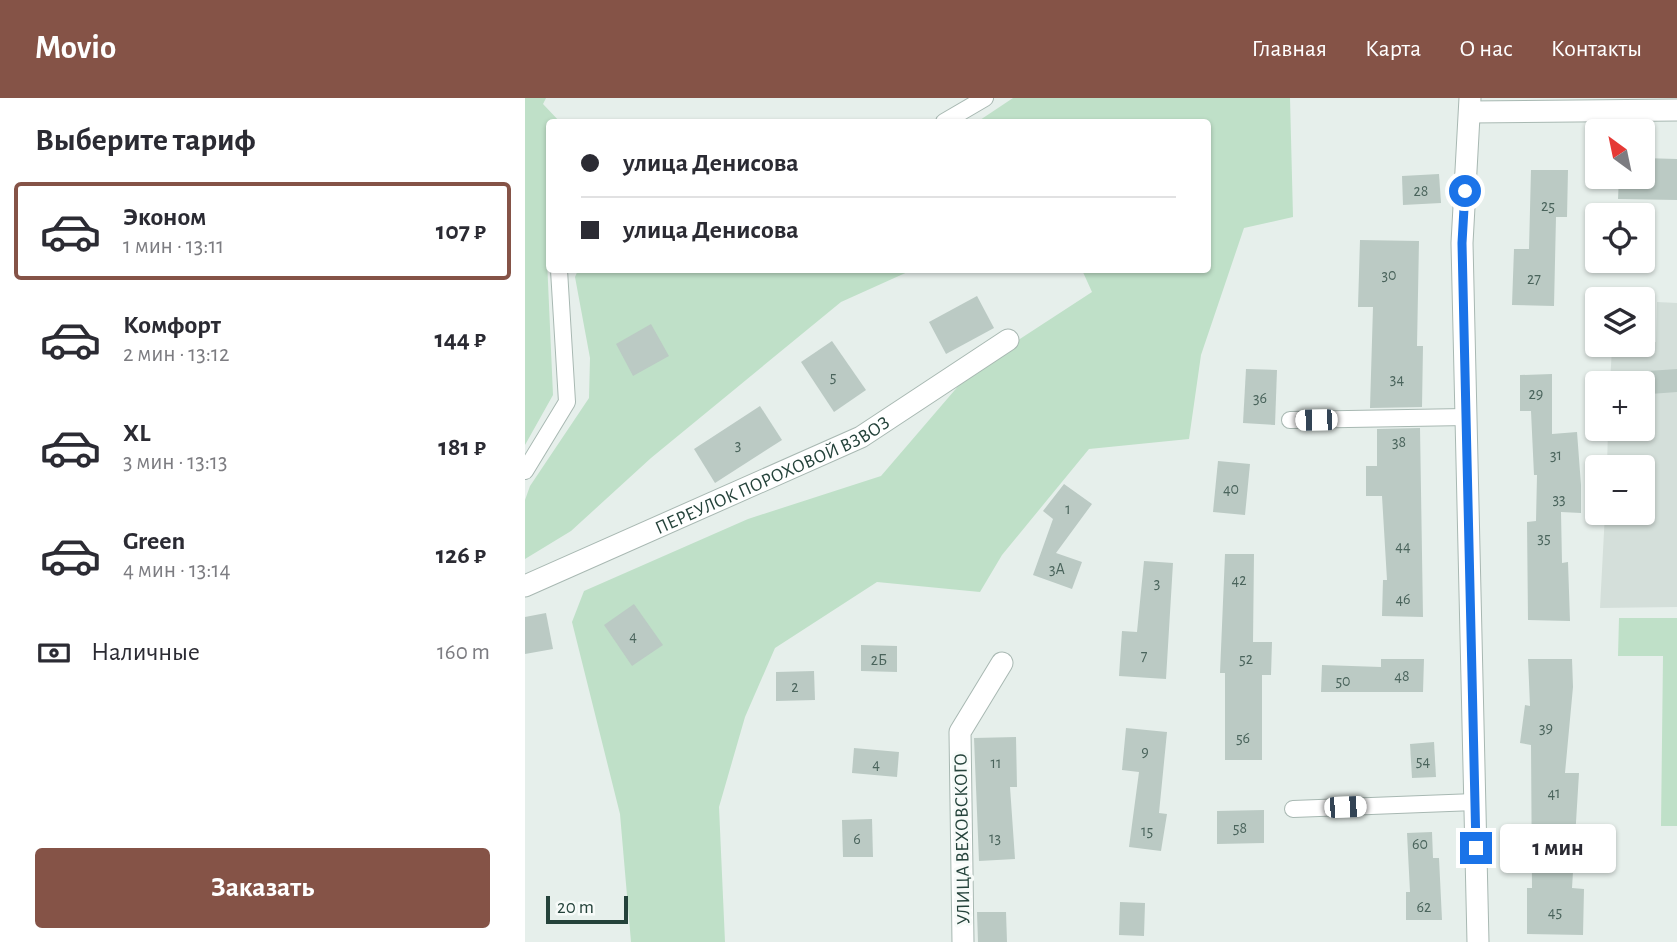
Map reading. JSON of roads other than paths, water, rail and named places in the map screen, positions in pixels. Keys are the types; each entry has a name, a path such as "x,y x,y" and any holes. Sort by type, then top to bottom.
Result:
{"street":[{"path":"1478,942 1462,243 1470,105 1677,110"},
{"name":"ПЕРЕУЛОК ПОРОХОВОЙ ВЗВОЗ","path":"525,586 861,437 1008,340"},
{"name":"УЛИЦА ВЕХОВСКОГО","path":"963,942 960,732 1002,663"}],"lane":[{"path":"949,119 985,98"},
{"path":"525,471 568,402 559,273"},
{"path":"1290,420 1466,417"},
{"path":"1293,809 1475,802"}]}
